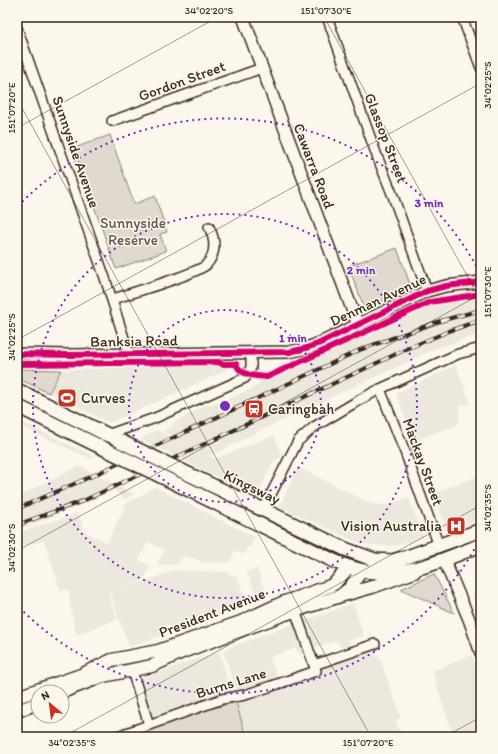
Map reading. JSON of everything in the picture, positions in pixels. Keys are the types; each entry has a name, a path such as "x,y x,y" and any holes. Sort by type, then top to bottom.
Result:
{"main road":[{"name":"Kingsway","path":"17,390 263,510 365,557 384,560 398,560 481,530"},
{"name":"Kingsway","path":"17,406 354,569 379,573 415,570 481,545"},
{"path":"257,523 263,510"},
{"path":"439,546 442,560"},
{"name":"President Avenue","path":"70,689 103,676 152,666 293,605 333,584 354,569 365,557"},
{"name":"President Avenue","path":"17,697 88,672 118,658 158,651 293,605 356,592 394,580 442,560"},
{"name":"President Avenue","path":"340,596 350,588 354,569"},
{"path":"88,672 99,672 125,667 130,668 132,671"},
{"path":"17,711 30,706"}],"street":[{"name":"Cawarra Road","path":"243,17 358,325"},
{"name":"Glassop Street","path":"327,17 427,291"},
{"path":"462,17 481,67"},
{"name":"Sunnyside Avenue","path":"17,28 112,299 129,354"},
{"name":"Gordon Street","path":"112,121 262,68"},
{"path":"112,299 185,275 206,266 214,250 214,238 209,227"},
{"name":"Denman Avenue","path":"251,352 275,352 303,349 318,344 427,291 446,286 481,282"},
{"path":"263,510 298,441 306,433 331,416 380,389 458,354 481,348"},
{"path":"107,435 155,418 245,378 251,368 251,352"},
{"name":"Banksia Road","path":"17,354 251,352"},
{"name":"Mackay Street","path":"380,389 405,452 439,546"},
{"path":"442,560 469,619 481,653"},
{"path":"293,605 314,665"},
{"name":"Burns Lane","path":"115,737 222,699 245,695 316,671 314,665 375,644"},
{"path":"132,671 149,725"}],"shaded area":[{"path":"481,295 481,334 437,348 266,428 210,456 214,459 274,435 282,457 274,460 257,497 140,439 157,430 188,445 163,431 172,426 171,424 206,405 215,404 255,387 264,379 436,301"},
{"path":"456,365 470,403 459,406 459,424 414,441 396,393"},
{"path":"169,366 227,366 229,369 110,423 49,393 61,370"},
{"path":"21,422 95,457 91,459 20,426 17,427 17,423"},
{"path":"79,466 134,494 125,500 114,490 45,520 17,530 17,497"},
{"path":"298,467 372,504 389,505 408,497 424,537 397,545 386,546 362,544 279,507"},
{"path":"481,475 481,519 447,532 433,493"},
{"path":"155,487 255,537 251,547 248,546 244,555 235,551 229,562 199,562 200,561 192,558 182,557 177,565 157,565 164,550 148,542 139,560 151,566 143,580 114,592 176,570 228,572 238,579 248,605 129,647 110,593 108,594 117,619 76,635 69,599 70,593 66,589 61,591 44,541 17,548 17,533 78,513 85,532 107,543 126,504"},
{"path":"257,568 267,596 257,599 247,572"},
{"path":"481,590 481,619 472,593"},
{"path":"353,603 364,636 349,640 352,648 343,653 338,640 312,648 302,622"},
{"path":"296,623 305,652 300,655 296,648 270,657 278,680 237,692 223,650"},
{"path":"219,651 231,693 152,719 138,680"},
{"path":"369,651 379,656 401,717 396,720 402,737 246,737 236,702 321,672 319,667"},
{"path":"472,655 481,682 481,734 471,737 454,737 432,671"}],"green space":[{"name":"Sunnyside Reserve","path":"110,135 134,204 155,196 167,232 160,234 166,251 116,269 75,152 77,147"},
{"path":"397,248 411,287 365,309 348,266"},
{"path":"17,369 61,370 49,393 17,378"},
{"path":"434,574 454,613 401,589"},
{"path":"236,702 246,737 125,737 209,708"}],"railway":[{"path":"17,509 92,476 362,349 440,321 481,310"},
{"path":"17,525 83,501 411,347 449,331 481,320"}],"cycle path":[{"path":"17,354 68,355 289,352 318,344 427,291 446,286 481,282"},
{"path":"17,364 219,362 222,364 236,364 241,371 253,376 267,377 430,302 481,294"}],"place":[{"name":"Curves","path":"67,398"},
{"name":"Caringbah","path":"254,409"},
{"name":"Vision Australia","path":"456,526"}]}
